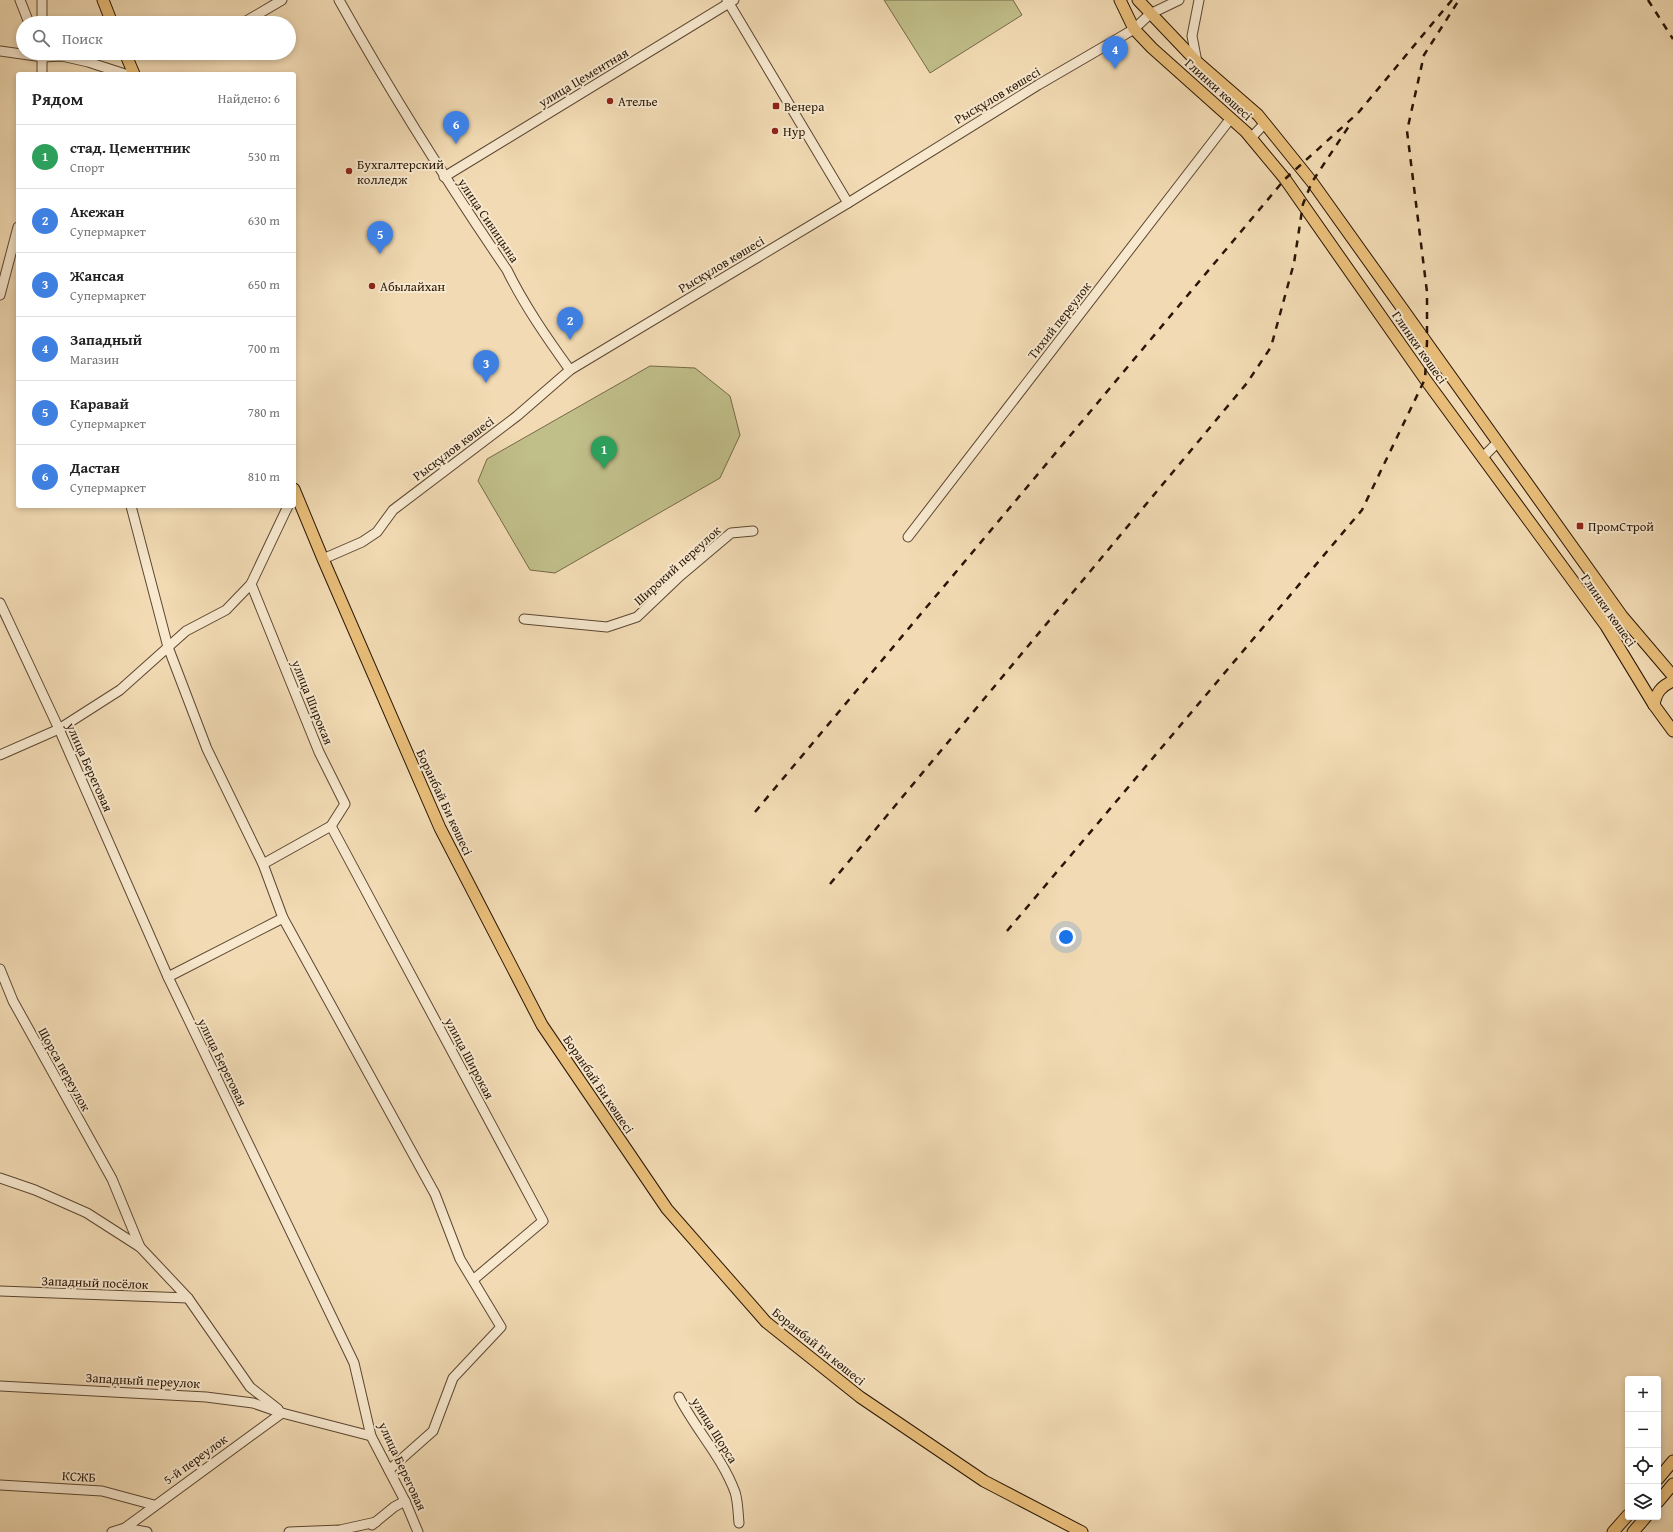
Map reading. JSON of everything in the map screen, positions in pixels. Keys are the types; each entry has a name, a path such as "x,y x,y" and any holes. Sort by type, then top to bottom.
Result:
{"main road":[{"path":"103,0 109,16"},
{"name":"Глинки көшесі","path":"1120,0 1134,29 1152,48 1231,118 1251,138 1290,186 1482,458 1606,626 1654,705 1673,731"},
{"name":"Глинки көшесі","path":"1138,0 1197,62 1258,115 1312,182 1622,616 1673,677"},
{"path":"128,60 133,72"},
{"name":"Боранбай Би көшесі","path":"296,497 440,828 542,1025 667,1209 766,1322 860,1397 984,1481 1082,1532"},
{"path":"1654,705 1656,696 1661,688 1673,677"},
{"path":"1661,1475 1673,1461"},
{"path":"1661,1498 1673,1484"},
{"path":"1613,1532 1625,1518"},
{"path":"1633,1532 1643,1520"}],"street":[{"path":"20,0 26,16"},
{"path":"42,0 42,16"},
{"path":"255,16 282,0"},
{"name":"улица Синицына","path":"339,0 372,60 444,177 507,270 515,286 544,333 570,370"},
{"name":"Рысқұлов көшесі","path":"322,559 362,542 377,532 393,510 517,416 570,370 848,203 1038,85 1134,29 1150,14 1179,0"},
{"path":"1197,62 1192,36 1199,0"},
{"path":"730,1 848,203"},
{"name":"улица Цементная","path":"444,177 730,1"},
{"path":"0,51 16,52"},
{"path":"42,60 42,72"},
{"path":"79,60 119,72"},
{"name":"Тихий переулок","path":"908,537 1231,118"},
{"path":"1251,138 1265,123"},
{"path":"0,295 16,235"},
{"path":"1482,458 1498,442"},
{"path":"132,508 168,647 207,749 263,864 283,918 435,1194 460,1259 501,1327 453,1378 433,1431 389,1470"},
{"path":"0,755 58,729 120,690 186,631 226,610 251,584 287,508"},
{"name":"Широкий переулок","path":"524,619 607,627 637,617 680,576 731,533 753,531"},
{"name":"улица Широкая","path":"251,584 319,752 344,804 331,826 543,1221 473,1280"},
{"name":"улица Береговая","path":"0,603 58,729 168,977 354,1362 371,1436 389,1470 418,1532"},
{"path":"263,864 331,826"},
{"path":"168,977 283,918"},
{"name":"Щорса переулок","path":"0,969 13,1001 112,1179 140,1247"},
{"path":"0,1178 35,1190 87,1213 140,1247 188,1298 250,1387 282,1413"},
{"name":"Западный посёлок","path":"0,1291 188,1298"},
{"name":"Западный переулок","path":"0,1386 206,1397 253,1403 282,1413 371,1436"},
{"name":"улица Щорса","path":"679,1397 687,1413 720,1461 736,1494 739,1523"},
{"name":"5-й переулок","path":"112,1532 125,1528 154,1505 282,1413"},
{"name":"КСЖБ","path":"0,1485 102,1491 154,1505"},
{"path":"359,1532 376,1522 404,1501"},
{"path":"289,1532 340,1530 376,1522"},
{"name":"5-й переулок","path":"125,1528 147,1532"}],"shaded area":[{"path":"884,0 1013,0 1022,15 930,73"},
{"path":"650,366 695,368 730,396 740,435 720,478 555,573 530,570 478,481 487,459"}],"railway":[{"path":"755,812 1285,179 1358,113 1452,0"},
{"path":"1007,931 1362,510 1425,379 1427,292 1407,131 1424,55 1459,0"},
{"path":"1648,0 1673,39"},
{"path":"830,884 1247,383 1271,347 1294,263 1303,204 1312,182 1351,123"}],"place":[{"name":"Западный","path":"1115,69"},
{"name":"Ателье","path":"610,101"},
{"name":"Венера","path":"776,106"},
{"name":"Нур","path":"775,131"},
{"name":"Дастан","path":"456,144"},
{"name":"Бухгалтерский колледж","path":"349,171"},
{"name":"Каравай","path":"380,254"},
{"name":"Абылайхан","path":"372,286"},
{"name":"Акежан","path":"570,340"},
{"name":"Жансая","path":"486,383"},
{"name":"стад. Цементник","path":"604,469"},
{"name":"ПромСтрой","path":"1580,526"}]}
